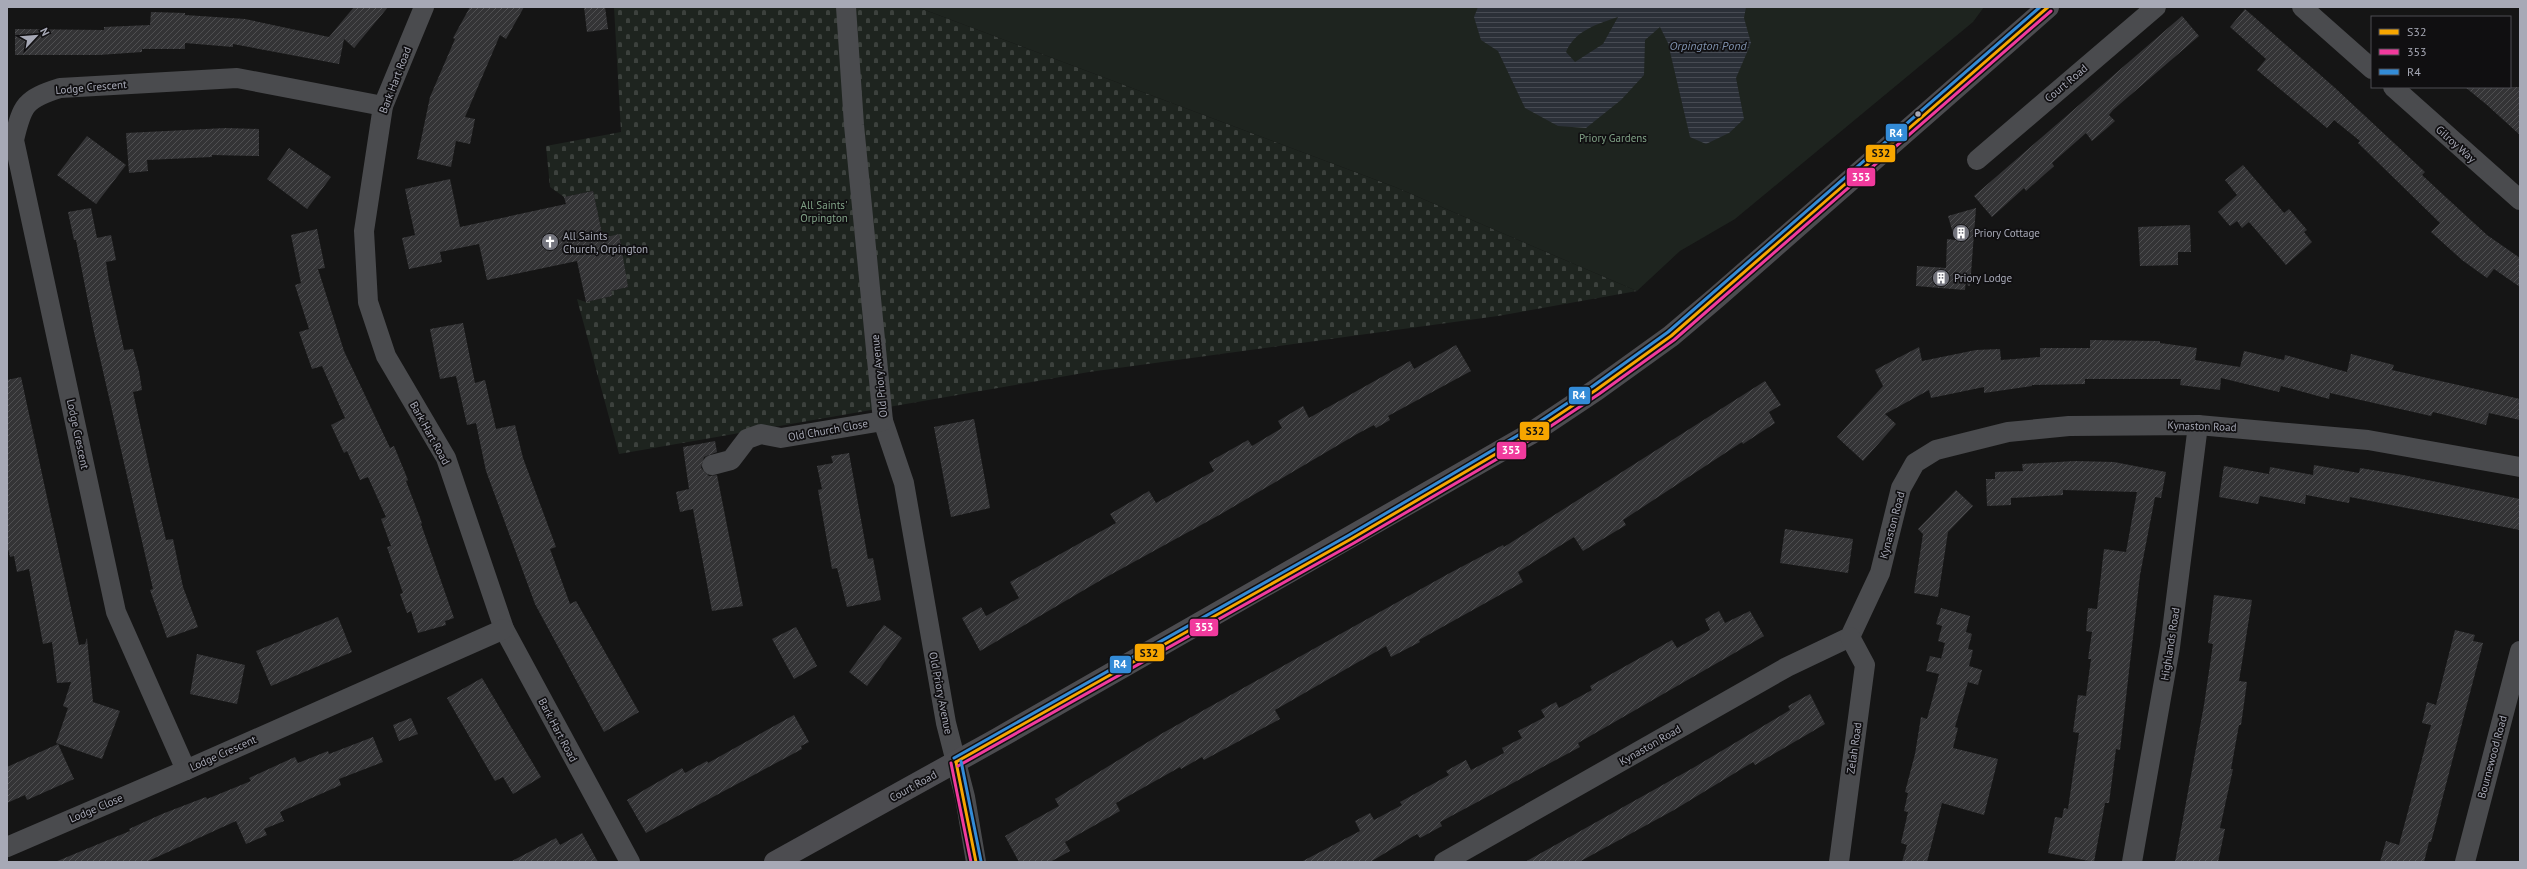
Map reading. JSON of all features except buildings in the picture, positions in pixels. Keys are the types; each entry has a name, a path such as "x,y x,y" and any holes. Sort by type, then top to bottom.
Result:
{"main road":[{"path":"2020,31 2027,7"},
{"name":"Court Road","path":"775,862 956,762 1372,527 1530,434 1596,390 1670,336 1717,297 2048,7"}],"street":[{"name":"Bark Hart Road","path":"424,7 383,106 364,230 368,302 386,356 446,458 504,629 630,862"},
{"name":"Old Priory Avenue","path":"846,7 855,133 883,421 904,483 946,723 956,762 976,862"},
{"name":"Court Road","path":"1977,160 2156,7"},
{"path":"2302,7 2371,68"},
{"name":"Lodge Crescent","path":"383,106 237,78 60,88 36,95 20,112 14,140 116,612 186,770 504,629"},
{"name":"Gilroy Way","path":"2394,88 2520,200"},
{"name":"Old Church Close","path":"712,465 731,460 748,439 761,434 781,438 883,421"},
{"name":"Kynaston Road","path":"1444,862 1787,667 1850,637 1880,573 1901,488 1915,463 1936,450 2008,432 2062,427 2198,425 2368,440 2520,467"},
{"name":"Highlands Road","path":"2132,862 2170,647 2198,425"},
{"name":"Zelah Road","path":"1838,862 1865,665 1850,637"},
{"name":"Bournewood Road","path":"2464,862 2520,651"},
{"name":"Lodge Close","path":"7,847 186,770"}],"green space":[{"name":"All Saints' Orpington","path":"614,7 917,7 1395,187 1637,291 1498,316 1089,372 619,454 577,299 586,302 612,296 611,291 628,287 625,273 617,257 624,256 619,235 603,238 593,191 564,197 550,187 546,146 621,132"},
{"name":"Priory Gardens","path":"917,7 1984,7 1973,22 1735,219 1680,251 1637,291 1395,187"}],"water":[{"name":"Orpington Pond","path":"1478,7 1746,7 1744,18 1751,43 1736,78 1744,119 1729,133 1706,144 1690,137 1668,43 1660,27 1645,40 1644,75 1621,100 1586,128 1558,126 1525,108 1498,51 1481,40 1474,17","holes":["1618,17 1603,44 1575,62 1566,52 1570,44 1581,33 1595,25"]}],"transit line":[{"name":"R4","path":"954,758 1349,535 1527,430 1593,386 1668,332 2040,7"},
{"name":"S32","path":"956,762 1351,539 1530,434 1596,390 1671,336 2048,7"},
{"name":"353","path":"958,766 1354,543 1533,438 1599,394 1674,340 2051,11"},
{"name":"R4","path":"961,761 981,861"},
{"name":"S32","path":"956,762 976,862"},
{"name":"353","path":"951,763 971,862"}],"place":[{"name":"Priory Cottage","path":"1961,233"},
{"name":"All Saints Church, Orpington","path":"550,242"},
{"name":"Priory Lodge","path":"1941,278"}]}
